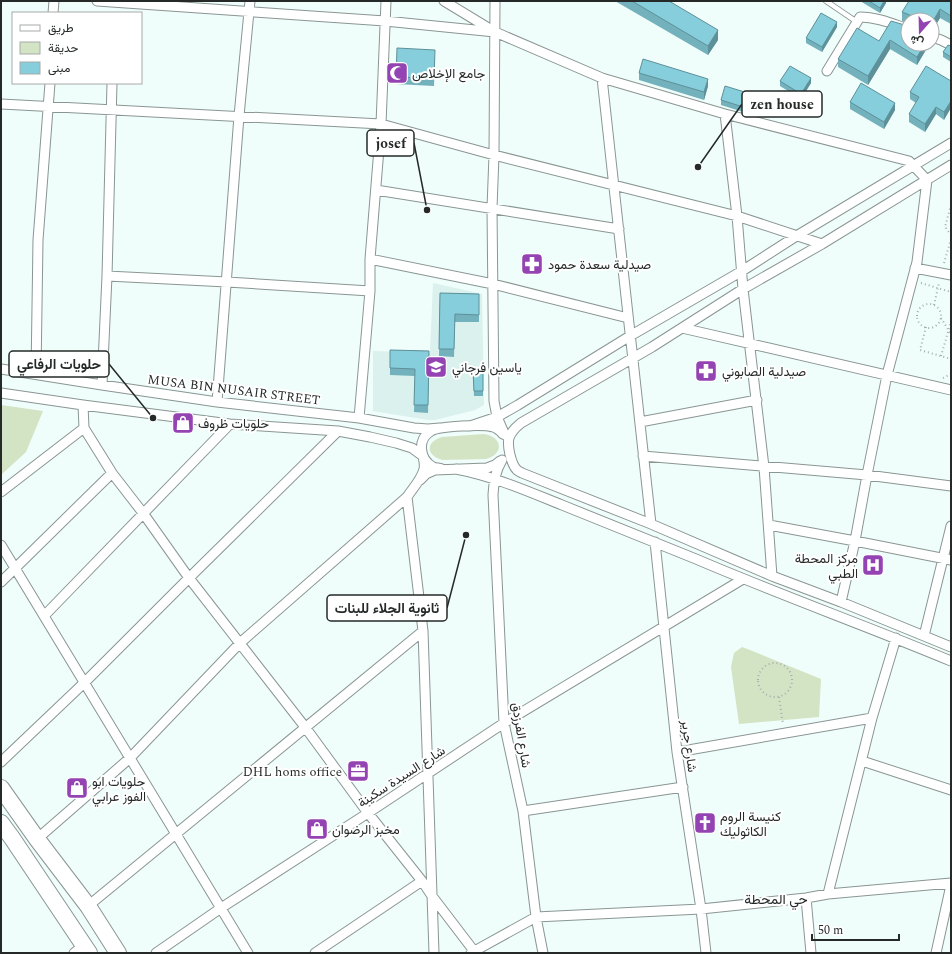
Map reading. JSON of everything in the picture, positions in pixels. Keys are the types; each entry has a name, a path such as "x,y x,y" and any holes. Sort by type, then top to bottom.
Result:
{"highway":[{"path":"1,788 37,839 88,906 118,953"},
{"path":"1,823 7,839 82,950"}],"street":[{"path":"53,12 54,1"},
{"path":"97,1 385,21 495,32"},
{"path":"217,402 239,116 250,1"},
{"path":"359,418 370,291 370,259 381,124 386,1"},
{"path":"444,1 495,32 602,78 725,114 909,161 927,180 916,268 887,375 855,541 841,602"},
{"path":"495,1 494,155 492,208 494,402 497,417 505,435 512,462 516,469 522,473 651,524 772,576 841,602 951,647"},
{"path":"113,12 114,2"},
{"path":"828,72 860,17 888,22 900,26"},
{"path":"940,40 951,45"},
{"path":"602,78 651,524"},
{"path":"36,374 38,240 50,84"},
{"path":"102,385 107,276 112,84"},
{"path":"1,104 381,124 494,155 737,216 822,244"},
{"path":"725,114 737,216 743,289 764,467 772,576"},
{"path":"473,425 497,417 518,405 630,336 742,271 951,143"},
{"path":"493,495 497,468 506,453 509,437 513,430 521,423 652,347 743,289 822,244 951,165"},
{"path":"376,190 619,229"},
{"path":"370,259 492,284 628,318"},
{"path":"916,268 951,276"},
{"path":"107,276 370,291"},
{"path":"682,328 951,390"},
{"name":"MUSA BIN NUSAIR STREET","path":"1,369 217,402 359,418 414,428 428,429 473,425"},
{"path":"1,393 230,424 338,431 370,437 412,448 434,467 442,469"},
{"path":"640,422 757,400"},
{"path":"473,425 482,421 487,416 492,409 494,402"},
{"path":"83,405 84,428 112,473 143,513 189,578 305,727 368,813 422,881 472,952 536,917 701,909 806,898 828,894 951,884 936,953"},
{"path":"44,616 230,424"},
{"path":"473,425 492,427 505,435"},
{"path":"1,492 84,428"},
{"path":"418,482 424,470 421,448 423,441 426,435 432,430 440,428"},
{"path":"1,762 84,683 338,431"},
{"path":"643,456 867,476 951,486"},
{"path":"37,839 130,758 240,643 407,497 426,474 431,471 442,469 487,468 502,460"},
{"path":"456,469 475,472 495,479 951,661"},
{"path":"475,472 484,477 490,485 493,495"},
{"path":"1,582 112,473"},
{"name":"شارع الفرزدق","path":"493,495 504,723 523,811 536,917 543,953"},
{"path":"407,497 423,631 434,953"},
{"path":"769,525 947,559"},
{"path":"924,636 947,559 951,526"},
{"name":"شارع جرير","path":"655,542 677,752 701,909 706,953"},
{"path":"1,545 248,953"},
{"name":"شارع السيدة سكينة","path":"156,953 221,908 504,723 744,579"},
{"path":"88,906 423,631"},
{"path":"828,894 872,718 896,638"},
{"path":"677,752 872,718"},
{"path":"862,761 951,790"},
{"path":"523,811 683,787"},
{"path":"315,953 422,881"},
{"path":"806,898 811,953"}],"lane":[{"path":"826,1 857,22"}],"path":[{"path":"951,205 945,227 951,236"},
{"path":"934,305 941,273 951,239"},
{"path":"912,280 951,292"},
{"path":"941,318 937,325 926,328 918,320 918,312 923,306 930,304 934,305 940,310 941,318 951,334"},
{"path":"941,356 951,322"},
{"path":"926,328 920,350 951,359"},
{"path":"772,664 782,665 787,668 792,678 790,689 786,693 778,696 770,696 765,694 761,690 758,680 762,669 772,664"},
{"path":"778,696 784,734"}],"shaded area":[{"path":"433,283 482,294 484,405 475,410 435,420 373,411 373,351 430,353"}],"green space":[{"path":"1,405 43,411 26,452 1,475"},
{"path":"484,434 495,438 499,446 498,450 492,457 486,459 443,460 433,455 430,449 430,445 436,439 442,437"},
{"path":"742,647 821,679 819,717 739,724 731,667 734,653"}],"building":[{"path":"632,1 669,1 718,30 708,46"},
{"path":"869,1 884,1 880,8"},
{"path":"909,1 951,1 951,16 940,9 938,12 902,12"},
{"path":"821,13 837,22 822,47 806,38"},
{"path":"891,21 900,24 900,46 890,40 868,76 838,59 857,28 879,41"},
{"path":"948,45 951,46 951,57 943,52"},
{"path":"397,48 435,50 434,78 396,77"},
{"path":"909,52 920,52 917,57"},
{"path":"643,59 708,79 704,92 639,73"},
{"path":"790,66 811,78 801,94 780,81"},
{"path":"926,66 951,81 951,101 944,112 936,107 925,124 909,114 919,97 910,92"},
{"path":"861,83 895,103 884,122 850,102"},
{"path":"725,86 761,97 756,111 721,100"},
{"path":"440,293 479,294 479,315 455,314 454,349 439,349"},
{"path":"390,350 429,351 428,405 414,405 415,369 390,368"},
{"path":"473,371 483,371 483,391 474,391"}],"place":[{"name":"جامع الإخلاص","path":"397,73"},
{"name":"zen house","path":"698,167"},
{"name":"josef","path":"427,210"},
{"name":"صيدلية سعدة حمود","path":"532,264"},
{"name":"ياسين فرجاني","path":"436,367"},
{"name":"صيدلية الصابوني","path":"706,371"},
{"name":"حلويات الرفاعي","path":"153,418"},
{"name":"حلويات ظروف","path":"183,423"},
{"name":"ثانوية الجلاء للبنات","path":"466,535"},
{"name":"مركز المحطة الطبي","path":"873,565"},
{"name":"DHL homs office","path":"358,771"},
{"name":"حلويات ابو الفوز عرابي","path":"77,788"},
{"name":"كنيسة الروم الكاثوليك","path":"705,823"},
{"name":"مخبز الرضوان","path":"317,829"}],"district":[{"name":"حي المحطة","path":"776,899"}]}
